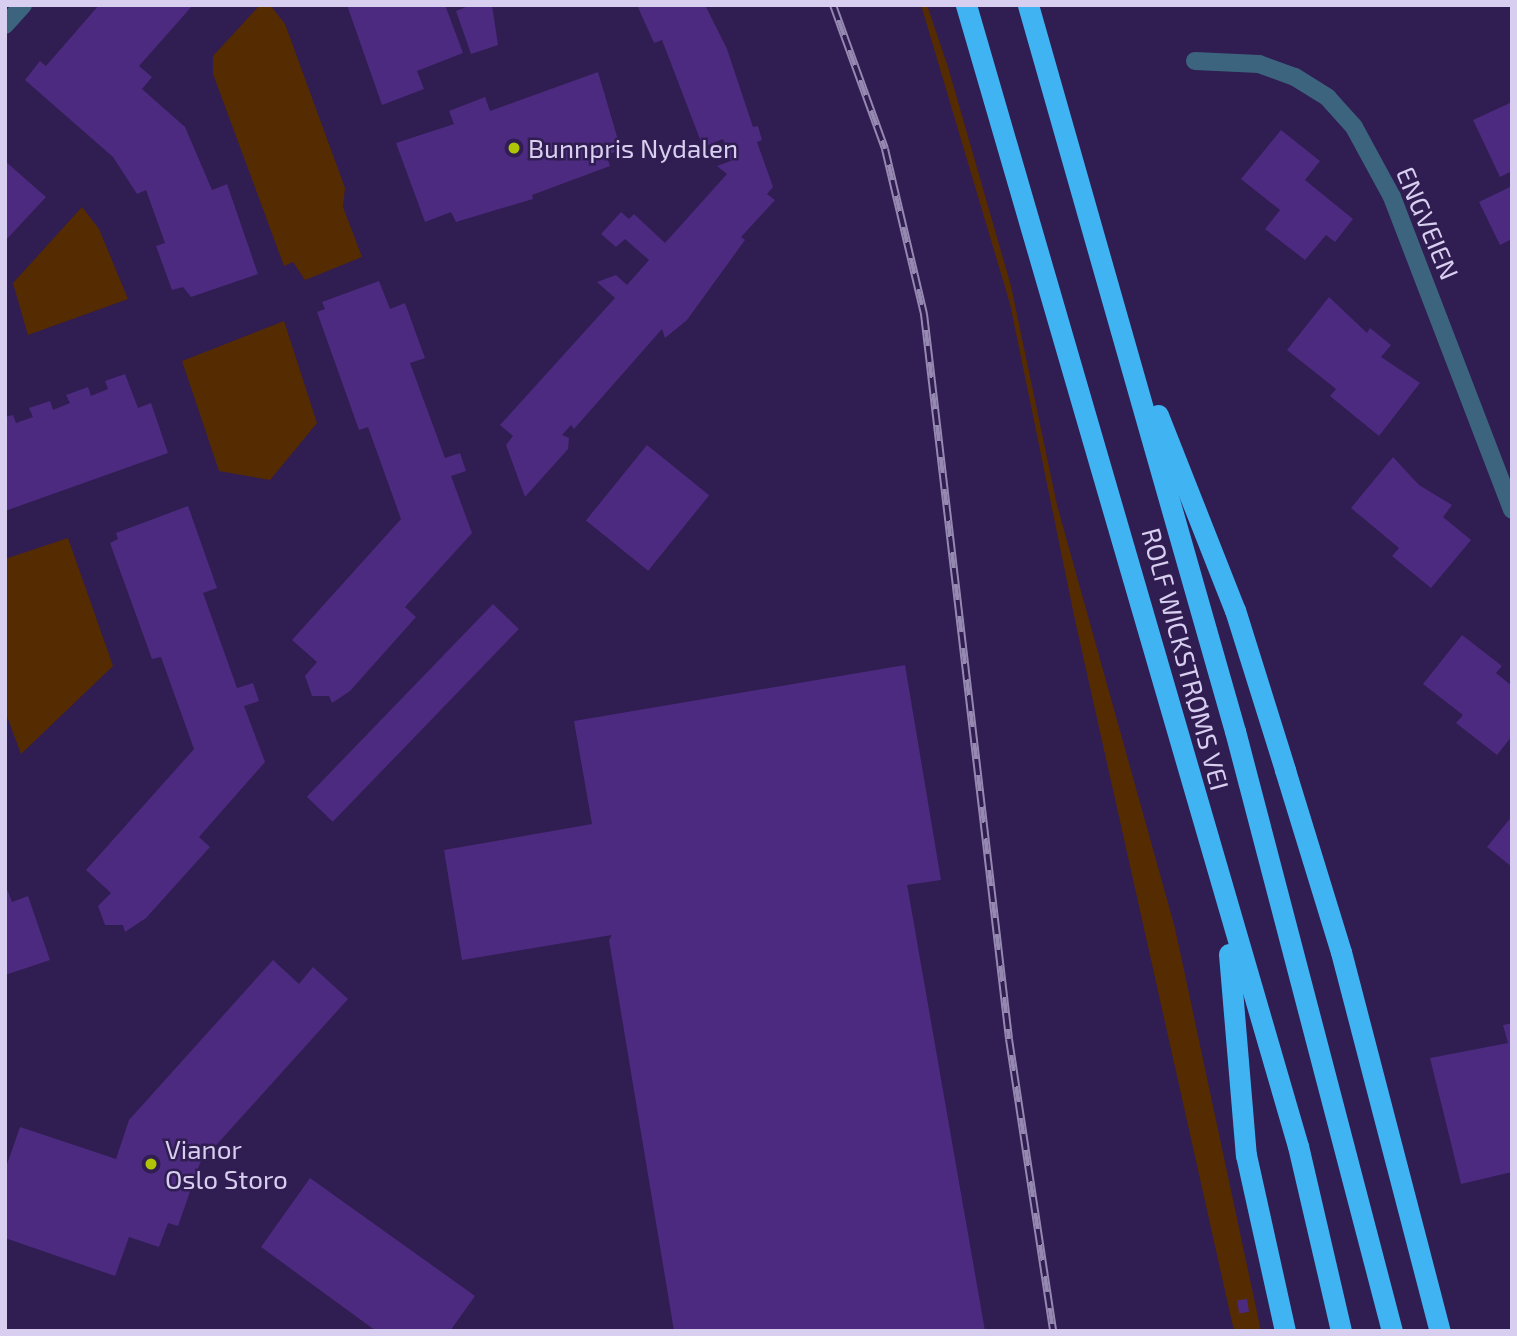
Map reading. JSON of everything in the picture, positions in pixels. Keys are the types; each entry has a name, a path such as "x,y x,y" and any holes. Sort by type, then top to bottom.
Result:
{"highway":[{"name":"ROLF WICKSTRØMS VEI","path":"966,5 1103,461 1226,914 1298,1146 1341,1331"},
{"name":"ROLF WICKSTRØMS VEI","path":"1028,5 1119,315 1292,941 1392,1331"},
{"path":"1119,315 1235,610 1341,951 1440,1331"},
{"path":"1226,914 1246,1155 1285,1331"}],"street":[{"path":"5,25 23,5"},
{"name":"ENGVEIEN","path":"1195,61 1258,64 1296,77 1328,98 1354,127 1392,197 1512,510"}],"shaded area":[{"path":"260,5 270,5 285,24 345,188 343,207 362,257 305,280 293,262 284,266 213,74 213,56"},
{"path":"921,5 927,5 948,67 1011,286 1057,505 1175,928 1261,1331 1234,1331 1075,620 1010,304"},
{"path":"82,207 99,229 128,299 28,335 13,283"},
{"path":"284,321 317,423 270,480 219,471 182,361"},
{"path":"68,538 113,666 21,754 5,711 5,559"}],"building":[{"path":"99,5 193,5 139,66 152,77 142,89 185,127 212,190 227,184 258,274 191,297 183,287 172,290 156,246 165,243 146,190 137,194 113,157 25,80 40,61 46,66"},
{"path":"347,5 445,5 463,53 417,71 424,89 382,105"},
{"path":"471,5 492,5 498,45 471,54 456,11"},
{"path":"637,5 705,5 727,49 753,127 758,126 762,140 757,142 773,187 767,194 775,200 741,237 745,240 687,320 665,338 662,329 574,429 571,425 562,435 569,438 568,449 525,497 506,445 513,436 500,425 615,298 597,282 616,275 627,285 649,260 625,239 616,247 601,234 621,212 629,219 634,214 665,243 727,174 717,166 731,161 723,139 703,147 662,40 654,43"},
{"path":"598,72 621,150 606,155 610,166 532,195 533,199 456,222 451,212 425,222 396,143 454,124 449,111 485,97 490,111"},
{"path":"1512,102 1512,171 1500,177 1473,120"},
{"path":"1281,130 1320,161 1305,180 1353,219 1335,242 1326,235 1305,260 1265,229 1280,210 1241,179"},
{"path":"5,161 46,197 5,241"},
{"path":"1512,186 1512,239 1500,245 1479,202"},
{"path":"379,281 390,309 405,303 425,358 410,363 445,458 460,453 466,471 451,476 472,533 405,607 416,617 350,691 332,703 329,696 312,696 305,676 317,662 292,640 401,519 368,427 359,430 317,312 325,309 322,302"},
{"path":"1329,297 1367,333 1370,328 1391,345 1381,357 1420,383 1379,436 1330,396 1336,389 1287,350"},
{"path":"125,374 138,408 151,403 168,453 5,511 5,417 13,415 16,423 33,417 29,408 50,401 53,410 70,403 66,395 88,387 91,396 108,389 105,381"},
{"path":"647,445 709,495 648,571 586,520"},
{"path":"1393,457 1419,485 1452,505 1443,517 1471,540 1431,588 1392,556 1399,548 1351,508"},
{"path":"188,506 217,588 203,593 237,688 253,683 259,701 244,706 265,762 199,837 210,847 146,918 125,932 123,925 105,925 98,906 111,893 86,870 194,749 161,657 152,659 110,543 118,539 116,533"},
{"path":"493,604 519,629 333,822 307,797"},
{"path":"1462,635 1502,666 1496,673 1512,686 1512,736 1497,755 1456,723 1463,715 1423,684"},
{"path":"905,665 941,880 907,885 985,1331 674,1331 609,940 612,935 462,960 444,850 592,824 574,721"},
{"path":"1512,816 1512,867 1487,847"},
{"path":"5,884 12,902 28,896 50,960 5,975"},
{"path":"273,960 299,984 313,967 348,999 200,1163 178,1226 168,1223 159,1247 129,1237 115,1276 5,1238 5,1170 20,1127 116,1159 129,1120"},
{"path":"1512,1023 1512,1172 1461,1184 1430,1058 1508,1043 1503,1025"},
{"path":"310,1178 475,1296 450,1331 376,1331 261,1247"},
{"path":"1247,1299 1249,1312 1239,1313 1237,1301"}],"railway":[{"path":"833,5 885,149 924,314 1009,1039 1053,1331"}],"place":[{"name":"Bunnpris Nydalen","path":"514,148"},
{"name":"Vianor Oslo Storo","path":"151,1164"}]}
